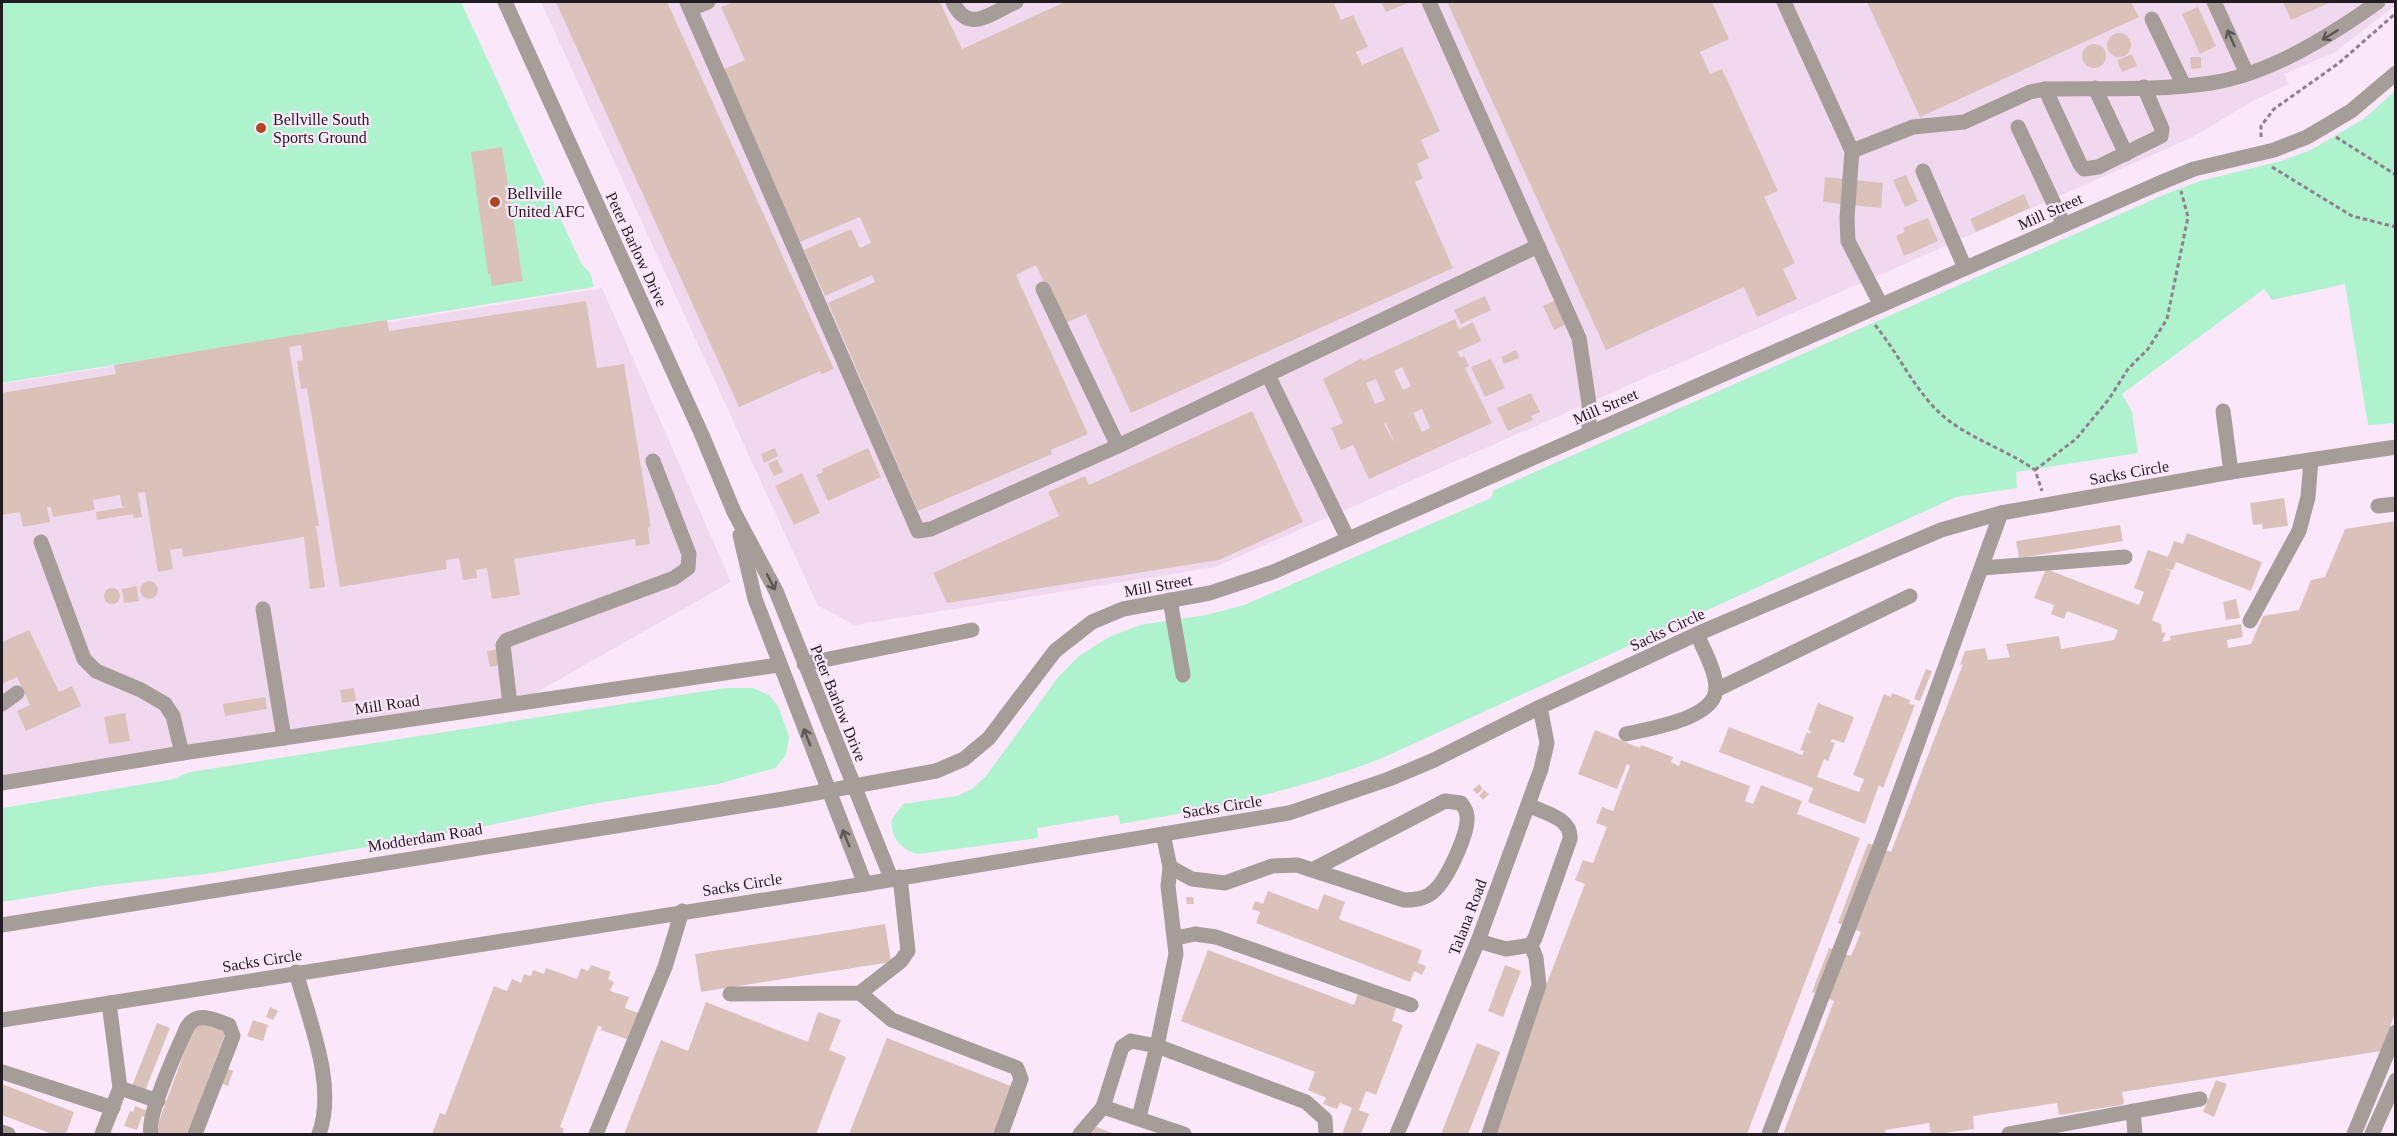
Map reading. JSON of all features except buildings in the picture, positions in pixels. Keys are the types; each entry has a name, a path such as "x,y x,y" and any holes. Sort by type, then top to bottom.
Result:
{"street":[{"name":"Peter Barlow Drive","path":"505,2 702,435 734,512 776,591 854,787 895,878 908,951 901,961 860,993"},
{"path":"708,2 689,5 918,531 932,529 1118,446 1538,246"},
{"path":"953,2 959,15 966,20 975,20 1016,2"},
{"path":"1430,2 1579,338 1589,403 1589,432"},
{"path":"1784,2 1852,151 1847,218 1848,241 1881,305"},
{"path":"2214,2 2247,74"},
{"path":"1852,151 1912,127 1965,122 2030,92 2045,89 2184,86 2212,83 2247,74 2329,37 2378,2"},
{"path":"2151,19 2184,86"},
{"name":"Mill Street","path":"854,787 936,771 964,759 1000,726 1055,651 1072,635 1107,614 1138,605 1239,585 2176,176 2289,145 2325,128 2363,102 2396,74"},
{"path":"2045,89 2084,169 2098,167 2155,140 2162,133 2144,87"},
{"path":"2095,88 2126,154"},
{"path":"2018,127 2064,225"},
{"path":"1923,171 1965,268"},
{"path":"1043,289 1118,446"},
{"path":"1268,375 1348,539"},
{"path":"2223,411 2231,472"},
{"name":"Sacks Circle","path":"2,1020 682,911 865,884 1289,813 1342,796 1434,760 1540,707 1697,634 1916,539 2001,513 2231,472 2396,447"},
{"path":"2250,621 2299,531 2308,497 2311,460"},
{"path":"510,704 503,645 507,640 674,578 688,568 689,554 653,461"},
{"path":"2378,506 2396,504"},
{"name":"Peter Barlow Drive","path":"734,512 754,599 865,884"},
{"path":"1769,1134 1884,836 2001,513"},
{"path":"41,542 84,659 96,671 141,690 165,704 173,716 182,753"},
{"path":"1982,568 2125,557"},
{"path":"1716,690 1910,597"},
{"path":"1170,600 1183,675"},
{"path":"263,609 284,738"},
{"path":"804,664 972,630"},
{"path":"1626,734 1696,714 1709,706 1716,690 1713,672 1697,634"},
{"name":"Mill Road","path":"2,783 182,753 778,664"},
{"path":"2,704 17,693"},
{"name":"Talana Road","path":"1397,1134 1478,941 1528,804 1547,743 1540,707"},
{"name":"Modderdam Road","path":"2,924 854,787"},
{"path":"1170,867 1192,879 1211,884 1236,881 1272,866 1284,864 1314,869 1404,900 1420,900 1434,892 1448,875 1467,825 1466,811 1461,803 1455,800 1445,801 1314,869"},
{"path":"1489,1134 1539,985 1536,958 1531,945 1570,839 1571,830 1566,823 1528,804"},
{"path":"1139,1117 1157,1047 1176,954 1176,938 1168,886 1170,867 1163,834"},
{"path":"596,1134 665,967 682,911"},
{"path":"1176,938 1195,934 1216,937 1411,1005"},
{"path":"1478,941 1506,949 1531,945"},
{"path":"296,972 323,1080 323,1122 319,1134"},
{"path":"730,994 860,993 892,1020 1017,1068 1021,1079 1001,1134"},
{"path":"102,1134 120,1088 109,1003"},
{"path":"151,1134 150,1125 158,1101 191,1020 203,1017 229,1025 233,1036 195,1134"},
{"path":"2354,1134 2396,1032"},
{"path":"1080,1134 1103,1107 1122,1047 1131,1041 1157,1047 1306,1102 1325,1119 1326,1134"},
{"path":"2,1072 113,1108"},
{"path":"2372,1134 2396,1080"},
{"path":"120,1088 158,1101"},
{"path":"2009,1134 2200,1099"},
{"path":"1103,1107 1139,1117 1184,1134"},
{"path":"2133,1111 2135,1134"},
{"path":"2,1132 8,1134"}],"path":[{"path":"2396,13 2339,63 2274,109 2261,126 2260,154 2273,169 2352,216 2396,227"},
{"path":"2325,128 2396,175"},
{"path":"2035,470 2076,439 2109,399 2128,369 2148,350 2167,319 2188,217 2176,176"},
{"path":"1864,313 1942,415 1965,431 2035,470 2046,505"}],"shaded area":[{"path":"541,2 2395,2 2396,5 2335,52 2284,74 2289,84 2251,102 2191,138 1215,567 855,625 818,606"},
{"path":"602,288 731,582 530,696 2,776 2,384"}],"green space":[{"name":"Bellville South Sports Ground","path":"2,2 461,2 581,263 590,273 594,287 2,383"},
{"path":"2395,91 2395,423 2368,425 2345,284 2272,300 2264,289 2122,394 2132,412 2138,453 2016,472 2017,488 1956,497 1380,759 1284,790 1186,812 1120,824 1118,815 1037,828 1038,838 918,854 906,849 895,837 892,819 903,804 957,796 972,789 986,776 1059,676 1079,656 1109,637 1140,625 1206,615 1244,605 1491,498 1494,490 2168,193 2200,181 2281,161 2311,150 2365,118"},
{"path":"725,688 753,688 769,695 778,706 789,737 786,755 775,768 718,784 592,804 456,832 213,873 100,886 2,902 2,808 174,779 190,772"}],"place":[{"name":"Bellville South Sports Ground","path":"261,128"},
{"name":"Bellville United AFC","path":"495,202"}]}
